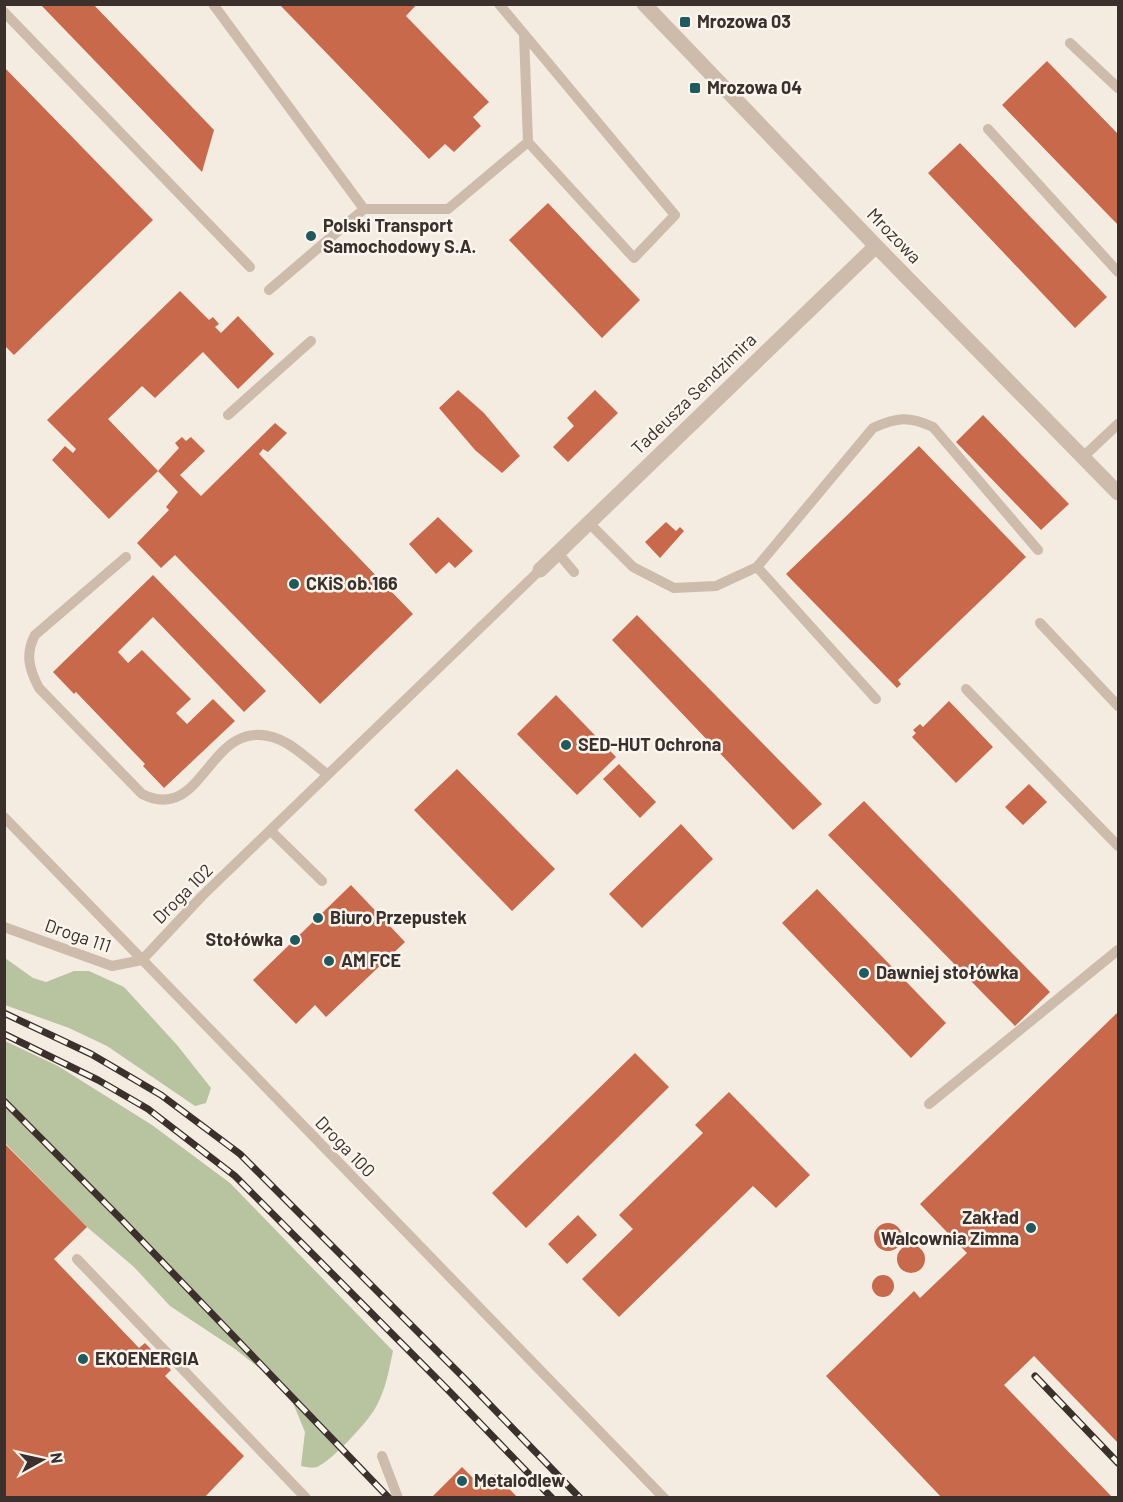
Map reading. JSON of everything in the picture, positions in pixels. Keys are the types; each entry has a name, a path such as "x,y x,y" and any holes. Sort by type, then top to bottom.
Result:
{"street":[{"name":"Mrozowa","path":"644,4 876,246 1119,493"},
{"name":"Tadeusza Sendzimira","path":"540,570 876,246"}],"lane":[{"path":"213,4 364,209"},
{"path":"499,4 675,215 634,258 528,142 524,34"},
{"path":"4,12 250,267"},
{"path":"1070,43 1119,88"},
{"path":"988,129 1119,272"},
{"path":"269,290 364,209 448,209 528,142"},
{"path":"228,415 310,341"},
{"path":"589,523 633,567 674,588 716,586 757,567 873,428 904,418 920,421 933,427 1038,550"},
{"path":"1083,457 1119,424"},
{"path":"558,553 574,572"},
{"path":"126,557 34,635 29,647 28,660 39,688 142,794 153,799 165,801 186,791 234,741 246,735 261,735 287,743 327,774"},
{"path":"757,567 876,699"},
{"name":"Droga 102","path":"142,960 202,896 540,570"},
{"path":"1040,623 1119,706"},
{"path":"966,688 1119,846"},
{"name":"Droga 100","path":"4,817 664,1497"},
{"path":"271,831 322,882"},
{"name":"Droga 111","path":"4,927 112,966 142,960"},
{"path":"929,1104 1119,950"},
{"path":"77,1259 306,1497"},
{"path":"382,1456 398,1497"}],"green space":[{"path":"5,958 33,978 46,982 74,971 89,971 124,987 177,1045 211,1088 206,1103 195,1106 107,1046 69,1028 5,1005"},
{"path":"5,1041 58,1066 152,1125 230,1183 393,1351 385,1385 373,1412 333,1456 319,1466 310,1468 301,1466 305,1432 293,1403 276,1381 235,1349 170,1306 134,1267 87,1227 5,1143"}],"building":[{"path":"40,4 93,4 214,130 202,172"},
{"path":"279,4 417,4 406,16 489,102 473,117 481,126 454,152 445,144 429,159"},
{"path":"1047,61 1118,134 1118,225 1002,105"},
{"path":"4,67 153,220 14,355 4,345"},
{"path":"960,143 1107,297 1075,328 928,173"},
{"path":"548,203 640,300 602,338 509,240"},
{"path":"180,291 209,320 213,317 219,324 215,327 221,333 238,316 274,354 238,389 203,352 155,398 142,386 108,419 158,471 109,519 52,460 65,446 73,453 76,449 47,420"},
{"path":"458,390 484,413 520,456 502,473 475,450 439,408"},
{"path":"595,390 618,413 568,462 553,447 574,426 567,418"},
{"path":"983,415 1069,504 1041,530 956,442"},
{"name":"CKiS ob.166","path":"275,423 287,433 268,452 263,449 259,454 413,614 320,704 175,555 161,568 137,543 169,510 166,507 178,492 158,471 179,448 175,443 182,437 186,441 191,437 205,451 180,475 201,496"},
{"path":"919,446 1026,557 898,680 901,684 897,688 786,574"},
{"path":"438,517 473,551 455,568 449,562 436,574 409,544"},
{"path":"666,522 676,531 680,527 684,531 660,558 645,542"},
{"path":"153,575 266,691 244,712 153,617 118,652 128,663 142,650 191,699 176,713 187,724 213,699 235,721 164,788 143,766 145,764 76,692 74,694 53,672"},
{"path":"637,615 822,804 793,830 612,640"},
{"name":"SED-HUT Ochrona","path":"556,695 616,757 577,795 517,734"},
{"path":"949,701 993,747 956,783 912,737 916,733 913,730 920,724 923,727"},
{"path":"619,764 656,802 640,818 603,779"},
{"path":"457,769 555,869 512,911 414,810"},
{"path":"1029,784 1047,802 1023,825 1005,807"},
{"path":"864,801 1050,992 1015,1026 828,835"},
{"path":"681,824 713,859 642,928 609,894"},
{"name":"AM FCE","path":"351,885 405,942 326,1017 315,1005 296,1024 253,980"},
{"name":"Dawniej stołówka","path":"817,889 946,1023 911,1058 782,923"},
{"name":"Zakład Walcownia Zimna","path":"1118,1012 1118,1443 1034,1356 1004,1385 1113,1498 942,1498 826,1376 914,1291 920,1298 967,1253 920,1204"},
{"path":"635,1053 669,1087 526,1228 492,1193"},
{"path":"729,1092 810,1175 776,1208 753,1186 619,1317 582,1279 633,1229 619,1215 703,1133 695,1125"},
{"name":"EKOENERGIA","path":"4,1143 87,1227 54,1259 139,1348 145,1343 171,1370 165,1376 244,1456 204,1498 4,1498"},
{"path":"578,1215 597,1235 567,1264 548,1244"},
{"path":"888,1223 898,1227 902,1237 898,1247 888,1251 878,1247 874,1237 878,1227"},
{"path":"911,1245 921,1249 925,1259 921,1269 911,1273 901,1269 897,1259 901,1249"},
{"path":"883,1275 891,1278 894,1286 891,1294 883,1297 875,1294 872,1286 875,1278"},
{"name":"Metalodlew","path":"462,1467 482,1487 495,1474 518,1498 431,1498"}],"railway":[{"path":"4,1013 91,1054 161,1095 240,1154 464,1378 580,1498"},
{"path":"4,1034 98,1080 148,1109 235,1176 552,1498"},
{"path":"4,1101 122,1220 389,1498"},
{"path":"1035,1376 1118,1463"}],"place":[{"name":"Mrozowa 03","path":"685,22"},
{"name":"Mrozowa 04","path":"695,88"},
{"name":"Polski Transport Samochodowy S.A.","path":"311,236"},
{"name":"CKiS ob.166","path":"294,584"},
{"name":"SED-HUT Ochrona","path":"566,745"},
{"name":"Biuro Przepustek","path":"318,918"},
{"name":"Stołówka","path":"295,940"},
{"name":"AM FCE","path":"329,961"},
{"name":"Dawniej stołówka","path":"864,973"},
{"name":"Zakład Walcownia Zimna","path":"1031,1228"},
{"name":"EKOENERGIA","path":"83,1359"},
{"name":"Metalodlew","path":"462,1481"}]}
